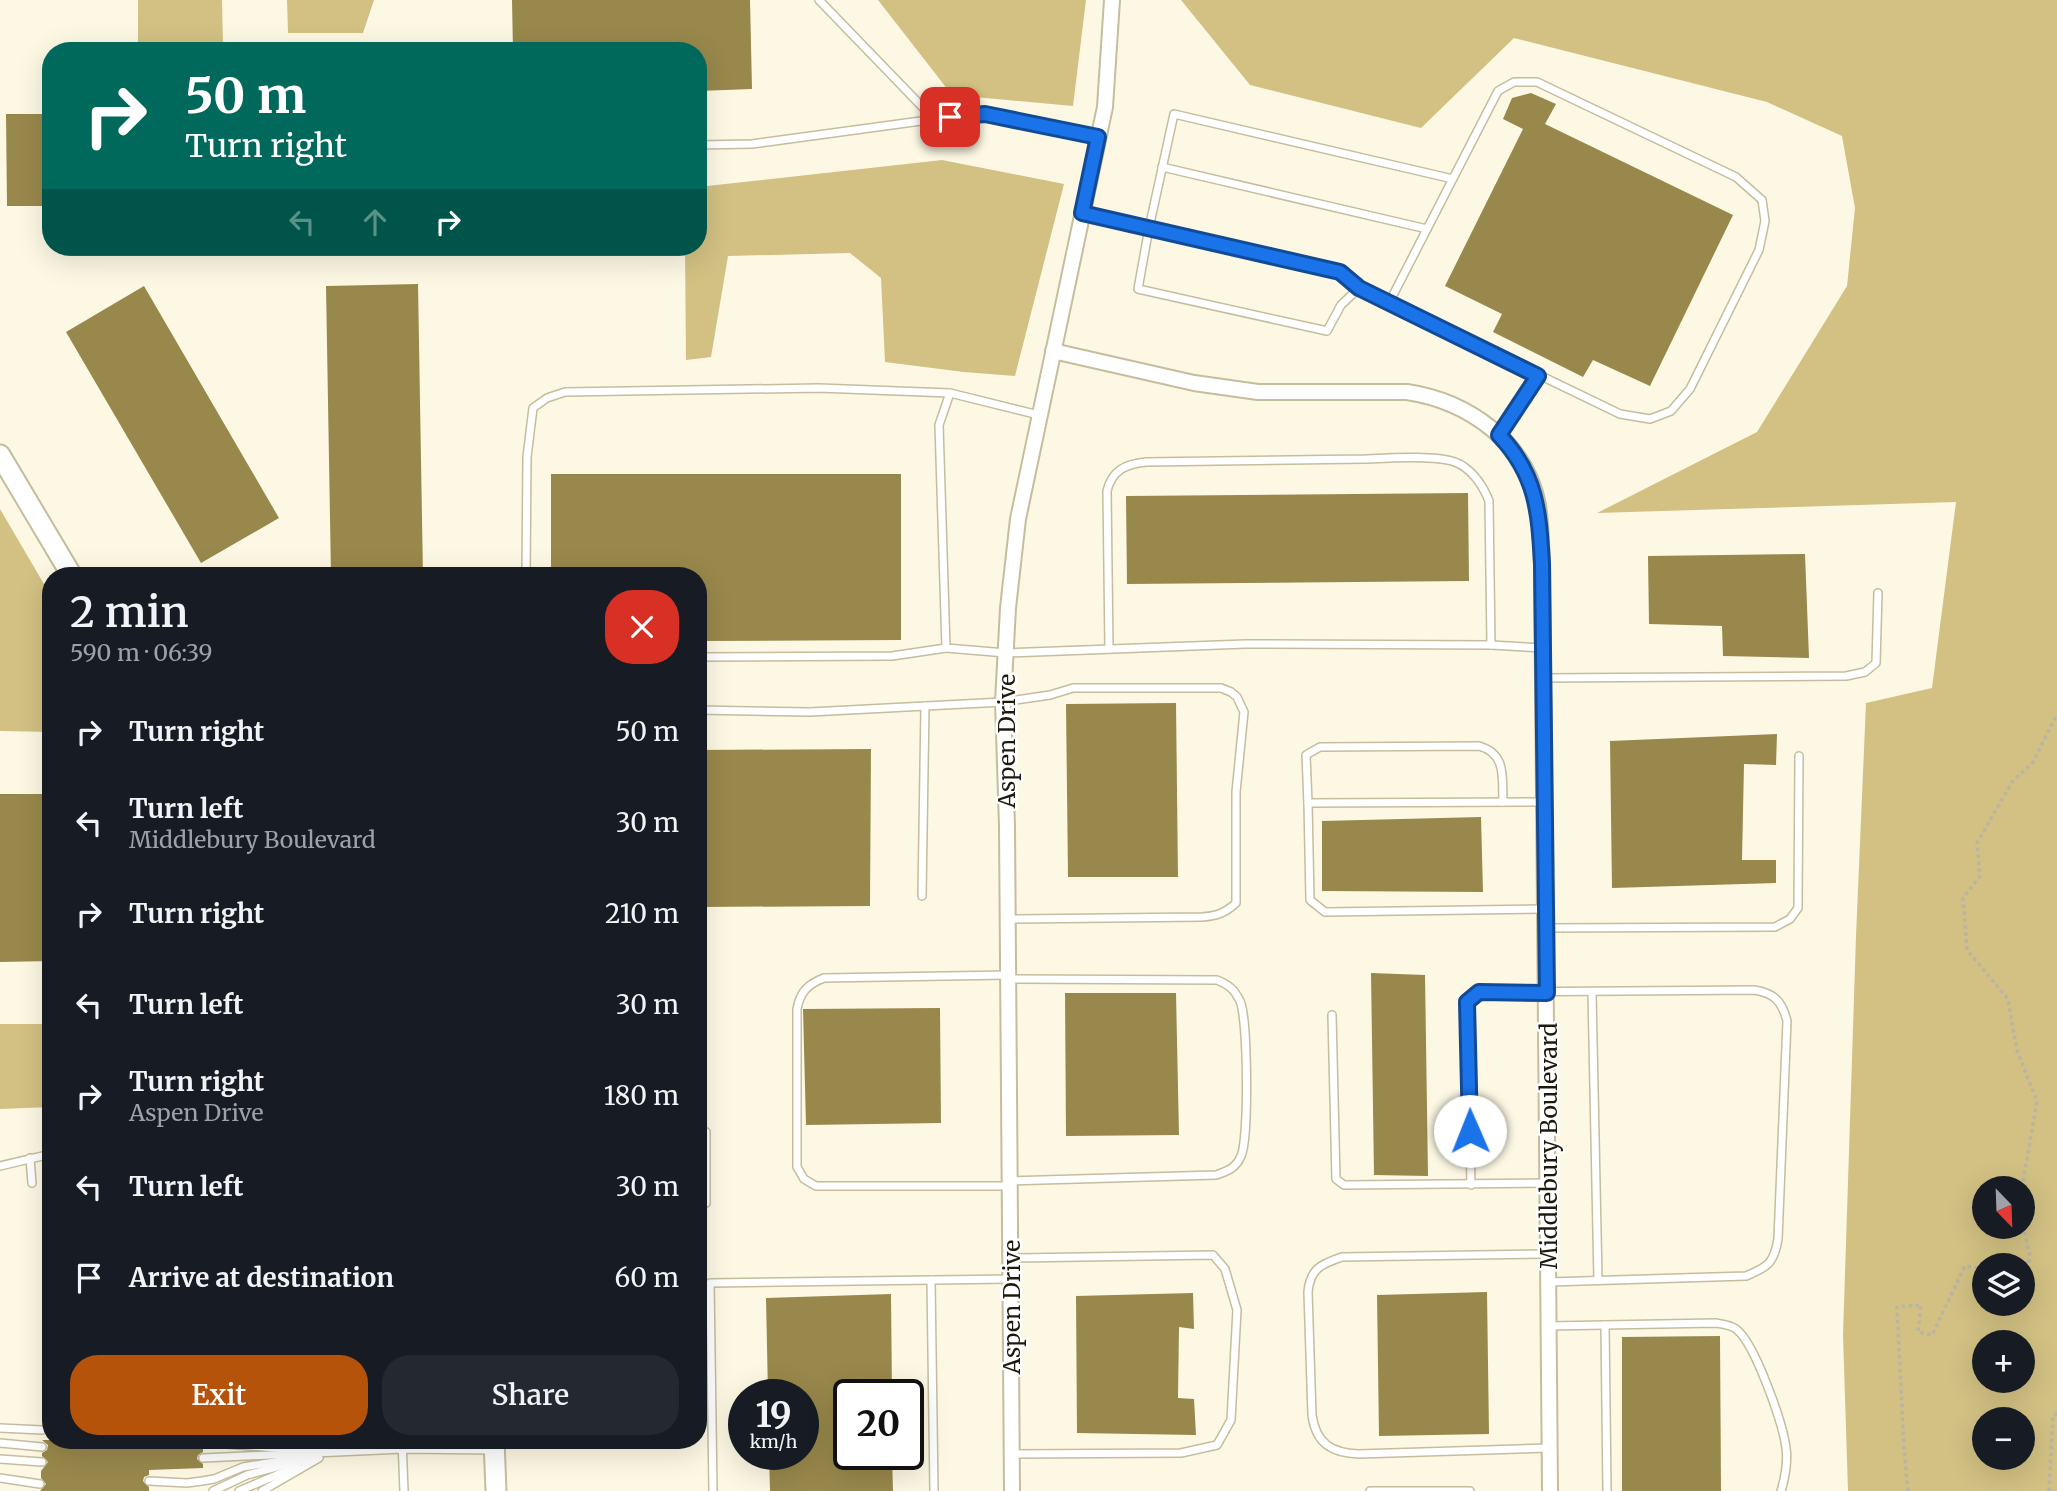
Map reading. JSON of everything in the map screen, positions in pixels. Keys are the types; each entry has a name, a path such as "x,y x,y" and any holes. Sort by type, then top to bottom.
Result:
{"street":[{"name":"Aspen Drive","path":"1012,1491 1003,702 1008,608 1018,519 1105,107 1112,0"},
{"name":"Middlebury Boulevard","path":"1053,351 1194,383 1258,392 1407,392 1428,395 1473,414 1513,450 1525,470 1538,503 1542,564 1550,1491"},
{"path":"0,455 67,567"},
{"path":"494,1449 496,1491"}],"lane":[{"path":"819,0 934,119"},
{"path":"1082,213 1340,272 1359,288 1538,376 1620,414 1650,419 1671,411 1690,390 1759,250 1765,221 1762,200 1736,177 1537,82 1514,82 1498,91 1390,301"},
{"path":"707,145 752,144 985,114 1098,137"},
{"path":"1359,288 1341,306 1327,331 1138,289 1174,114 1452,179"},
{"path":"1162,167 1427,229"},
{"path":"1499,435 1538,376"},
{"path":"526,567 528,445 533,408 547,398 565,392 792,388 950,393 1039,415"},
{"path":"946,648 939,425 950,393"},
{"path":"1109,649 1107,491 1112,477 1121,468 1146,462 1382,458 1443,459 1455,462 1467,468 1486,494 1489,501 1490,645"},
{"path":"1543,678 1846,676 1865,671 1876,663 1878,593"},
{"path":"707,657 892,656 946,648 1006,653 1245,644 1490,645 1542,648"},
{"path":"707,709 810,712 1003,702 1050,695 1073,688 1221,688 1237,697 1244,712 1236,792 1236,903 1218,916 1202,918 1007,919"},
{"path":"922,896 925,706"},
{"path":"1503,802 1501,767 1498,756 1490,749 1479,746 1320,747 1307,755 1310,900 1325,912 1545,909"},
{"path":"1546,928 1775,927 1790,919 1798,908 1799,756"},
{"path":"1308,803 1543,802"},
{"path":"1008,977 1217,980 1233,988 1241,1004 1245,1024 1245,1136 1242,1155 1233,1169 1216,1175 1010,1183 816,1186 804,1179 799,1173 797,1154 797,1009 798,1000 804,990 813,982 824,978 1008,977"},
{"path":"1471,1185 1467,1002 1479,992 1754,990 1767,992 1778,999 1784,1007 1787,1021 1778,1239 1775,1256 1761,1270 1746,1276 1549,1282"},
{"path":"1592,993 1598,1280"},
{"path":"1332,1014 1336,1179 1344,1185 1548,1183"},
{"path":"0,1166 42,1156"},
{"path":"30,1158 32,1184"},
{"path":"1548,1254 1342,1257 1315,1270 1309,1280 1308,1292 1312,1415 1319,1436 1334,1450 1359,1454 1549,1448"},
{"path":"1010,1258 1213,1255 1225,1269 1237,1310 1231,1420 1217,1445 1181,1453 1012,1454"},
{"path":"713,1491 710,1283 1011,1279"},
{"path":"931,1280 934,1491"},
{"path":"1549,1326 1716,1323 1736,1328 1746,1340 1777,1410 1786,1450 1781,1491"},
{"path":"1605,1325 1607,1491"},
{"path":"0,1428 42,1430"},
{"path":"0,1443 42,1447"},
{"path":"282,1449 328,1453"},
{"path":"313,1449 328,1453"},
{"path":"203,1458 403,1449 404,1491"},
{"path":"149,1481 202,1481 243,1467 328,1453"},
{"path":"213,1491 247,1475 328,1453"},
{"path":"239,1491 328,1453"},
{"path":"262,1491 328,1453"},
{"path":"0,1459 42,1462"},
{"path":"0,1478 40,1485"},
{"path":"1370,1491 1470,1491"}],"path":[{"path":"2024,1176 2037,1101 2017,1051 2008,999 1966,950 1963,898 1980,876 1977,843 2012,782 2033,762 2057,714"},
{"path":"1908,1491 1897,1307 1921,1305 1919,1332 1932,1335 1965,1266 1972,1267"},
{"path":"2049,1491 2053,1415 2057,1414"}],"shaded area":[{"path":"138,0 222,0 223,42 138,42"},
{"path":"287,0 374,0 363,33 288,33"},
{"path":"878,0 1086,0 1073,106 952,95"},
{"path":"1181,0 2057,0 2057,1491 1848,1491 1843,1335 1866,703 1932,688 1956,502 1597,513 1757,432 1847,286 1855,208 1842,136 1767,102 1514,38 1421,128 1250,85"},
{"path":"942,160 1064,184 1015,376 885,362 881,278 850,253 728,256 711,357 686,360 685,256 707,256 707,186"},
{"path":"0,509 42,581 42,732 0,731"},
{"path":"0,1024 42,1024 42,1107 0,1109"}],"building":[{"path":"512,0 750,0 752,89 707,91 707,42 513,42"},
{"path":"1531,93 1556,104 1545,124 1733,215 1650,386 1593,360 1583,377 1493,332 1502,314 1445,286 1523,129 1503,119 1512,98"},
{"path":"6,114 42,114 42,206 7,206"},
{"path":"418,284 423,567 331,567 326,286"},
{"path":"144,286 279,518 201,563 66,332"},
{"path":"551,474 901,474 901,640 707,641 707,567 551,567"},
{"path":"1468,493 1469,581 1127,584 1126,496"},
{"path":"1805,554 1809,658 1723,656 1722,626 1649,624 1648,556"},
{"path":"1176,703 1178,877 1068,877 1066,704"},
{"path":"1777,734 1776,765 1744,764 1742,860 1776,860 1776,883 1612,888 1610,741"},
{"path":"871,749 870,906 707,907 707,750"},
{"path":"0,794 42,794 42,961 0,962"},
{"path":"1481,817 1483,892 1322,891 1322,821"},
{"path":"1371,973 1425,975 1428,1176 1374,1175"},
{"path":"1065,993 1176,993 1179,1135 1066,1136"},
{"path":"940,1008 941,1123 806,1125 803,1009"},
{"path":"1487,1292 1489,1434 1379,1436 1377,1295"},
{"path":"1193,1293 1194,1329 1179,1327 1178,1398 1194,1399 1196,1435 1077,1433 1076,1296"},
{"path":"891,1294 892,1379 833,1379 833,1470 892,1470 893,1491 770,1491 769,1470 819,1470 819,1379 768,1379 766,1298"},
{"path":"1720,1336 1721,1491 1622,1491 1622,1337"},
{"path":"203,1449 197,1459 203,1464 203,1468 149,1470 149,1475 144,1477 143,1481 149,1491 40,1491 46,1484 41,1478 41,1471 48,1462 42,1456 47,1450"}],"route":[{"path":"950,117 985,114 1098,137 1082,213 1340,272 1359,288 1538,376 1499,435 1513,450 1532,485 1538,503 1540,524 1547,993 1479,992 1467,1002 1470,1131"}]}
